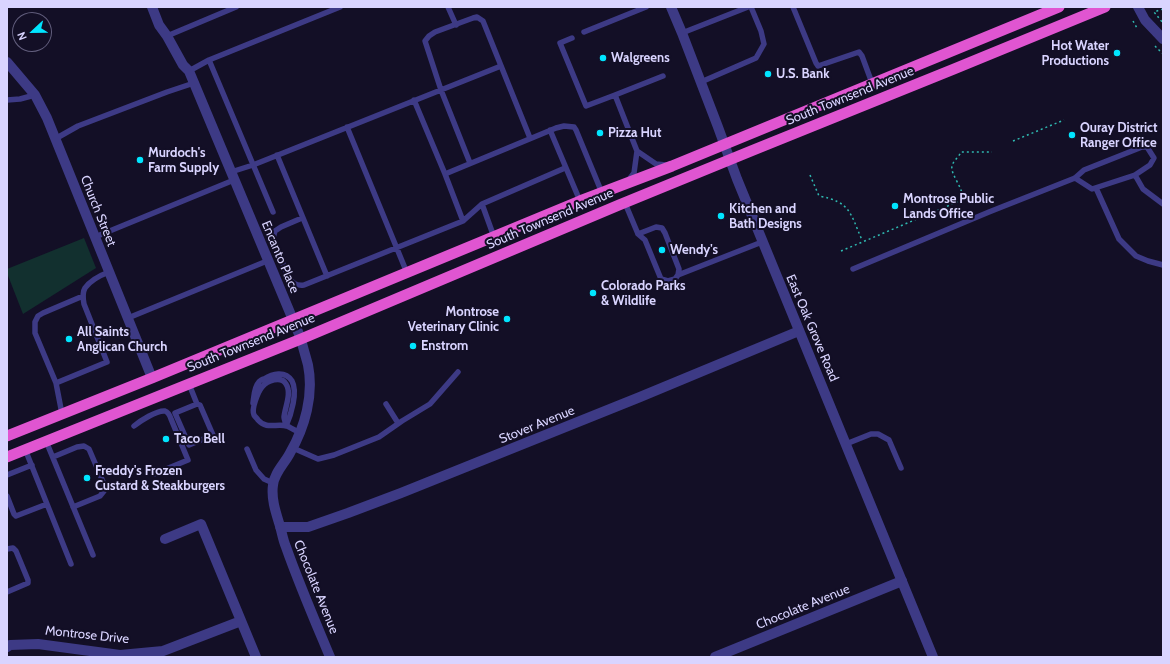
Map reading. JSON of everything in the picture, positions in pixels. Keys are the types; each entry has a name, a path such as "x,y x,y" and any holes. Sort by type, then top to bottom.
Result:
{"highway":[{"name":"South Townsend Avenue","path":"7,436 152,378 580,201 602,194 672,166 1059,7"},
{"name":"South Townsend Avenue","path":"7,457 301,339 730,159 1104,7"}],"street":[{"name":"Encanto Place","path":"152,7 159,25 167,36 183,65 189,71 194,82 301,339 308,367 308,405 301,433 277,472 273,483 272,490 274,505 280,527"},
{"name":"East Oak Grove Road","path":"671,7 762,242 933,657"},
{"path":"1138,7 1145,20 1163,39"},
{"name":"Church Street","path":"7,62 35,95 47,118 152,378"},
{"name":"Stover Avenue","path":"280,527 308,527 348,513 618,406 799,331"},
{"path":"165,539 201,524 256,657"},
{"name":"Chocolate Avenue","path":"280,527 285,546 330,657"},
{"name":"Chocolate Avenue","path":"715,657 902,581"},
{"name":"Montrose Drive","path":"7,647 10,645 38,644 120,656 163,651 241,621"}],"lane":[{"path":"167,36 236,7"},
{"path":"189,71 209,60 340,7"},
{"path":"448,7 456,25"},
{"path":"584,32 646,7"},
{"path":"682,33 748,7"},
{"path":"701,82 756,58 764,44 761,31 751,7"},
{"path":"793,7 818,66 858,52 862,56 872,83"},
{"path":"470,163 441,90 425,41 428,36 435,32 473,18 478,17 483,21 530,138"},
{"path":"572,38 560,43 586,106 663,76"},
{"path":"209,60 273,212"},
{"path":"95,237 233,176 253,165 501,66"},
{"path":"55,139 78,126 167,92 185,87 194,82"},
{"path":"7,100 20,99 35,95"},
{"path":"615,95 637,151 634,173 627,183"},
{"path":"414,100 463,221"},
{"path":"445,174 550,130 564,126 574,127 602,194"},
{"path":"347,127 407,273"},
{"path":"550,130 580,201"},
{"path":"853,269 989,212 1076,178 1084,170 1142,147 1147,148 1152,152 1154,158 1150,165 1134,175 1096,188 1092,189 1076,178"},
{"path":"637,151 656,164 672,166"},
{"path":"277,155 327,276"},
{"path":"302,218 275,231 273,238 288,276 297,286 304,285 327,276 463,221 482,204 565,168"},
{"path":"1134,175 1143,189 1163,204"},
{"path":"1096,188 1119,239 1136,256 1163,265"},
{"path":"624,203 638,234 645,240 661,279 668,282 675,279 678,275 762,242"},
{"path":"482,204 494,237"},
{"path":"638,234 656,227 662,228 670,244 679,269 678,275"},
{"path":"128,318 267,260"},
{"path":"56,383 107,362 84,304 83,296 84,289 98,276 109,272"},
{"path":"62,414 56,383 36,334 36,322 38,316 43,313 83,296"},
{"path":"293,448 318,459 334,455 379,437 430,404 458,372"},
{"path":"286,426 284,418 288,390 287,384 279,379 272,381 261,388 253,407 254,415 261,423 270,426 286,426 301,433"},
{"path":"189,384 197,404 200,405 213,435 188,445 175,413 197,404"},
{"path":"386,404 398,424"},
{"path":"134,426 145,418 162,412 168,413 171,419 188,460 154,474"},
{"path":"846,444 871,434 878,434 889,440 901,468"},
{"path":"46,441 93,555"},
{"path":"53,457 77,447 84,446 89,449 104,484 104,491 100,496 73,507"},
{"path":"25,449 71,564"},
{"path":"247,449 256,470 264,480 273,483"},
{"path":"7,475 32,465"},
{"path":"7,496 16,516 47,504"},
{"path":"7,549 13,548 16,551 28,583 7,592"}],"path":[{"path":"1163,8 1154,12 1163,23"},
{"path":"1013,141 1064,120"},
{"path":"841,250 962,200 962,194 952,169 952,164 960,156 961,152 992,152"},
{"path":"810,174 819,196 840,203 849,210 862,241"}],"green space":[{"path":"84,238 96,268 23,314 7,273 7,269"}],"place":[{"name":"Hot Water Productions","path":"1117,53"},
{"name":"Walgreens","path":"603,58"},
{"name":"U.S. Bank","path":"768,74"},
{"name":"Pizza Hut","path":"600,133"},
{"name":"Ouray District Ranger Office","path":"1072,135"},
{"name":"Murdoch's Farm Supply","path":"140,160"},
{"name":"Montrose Public Lands Office","path":"895,206"},
{"name":"Kitchen and Bath Designs","path":"721,216"},
{"name":"Wendy's","path":"662,250"},
{"name":"Colorado Parks & Wildlife","path":"593,293"},
{"name":"Montrose Veterinary Clinic","path":"507,319"},
{"name":"All Saints Anglican Church","path":"69,339"},
{"name":"Enstrom","path":"413,346"},
{"name":"Taco Bell","path":"166,439"},
{"name":"Freddy's Frozen Custard & Steakburgers","path":"87,478"}]}
